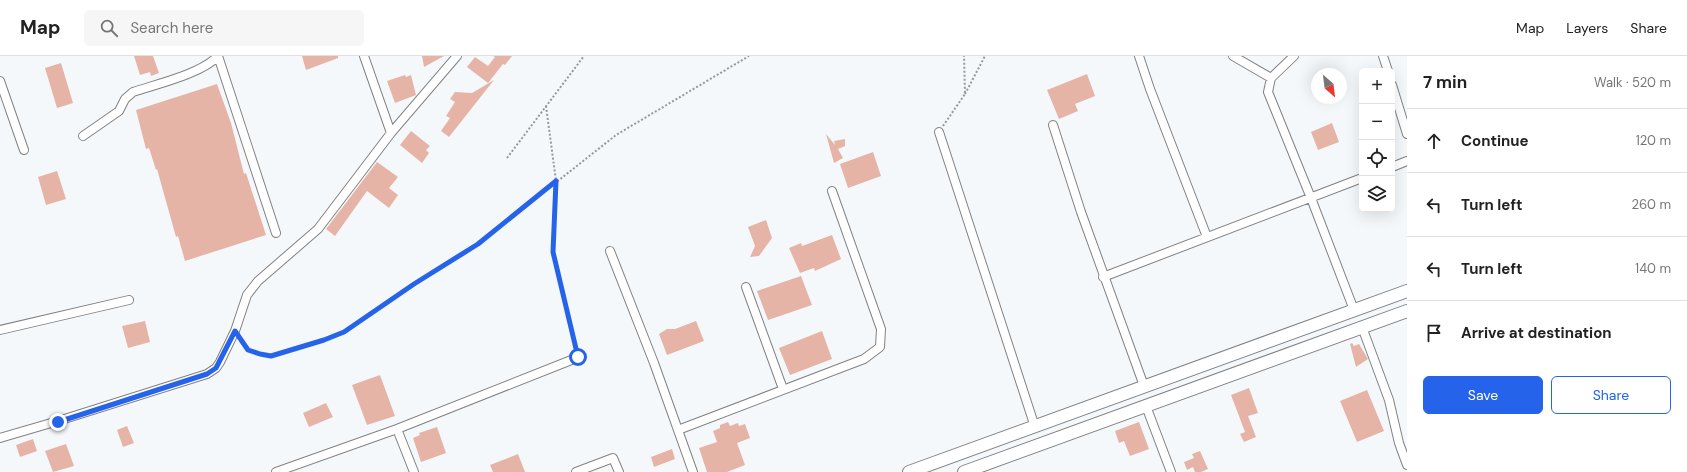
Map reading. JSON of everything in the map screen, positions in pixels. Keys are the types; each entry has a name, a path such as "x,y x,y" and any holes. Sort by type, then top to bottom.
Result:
{"main road":[{"path":"909,472 1407,291"},
{"path":"964,472 1407,311"}],"street":[{"path":"83,136 119,111 125,99 133,92 200,69 212,62 218,56 276,233"},
{"path":"364,56 391,133"},
{"path":"0,438 58,422 207,374 216,368 235,331 247,296 258,282 318,228 391,133 457,56"},
{"path":"1139,56 1150,89 1207,237"},
{"path":"1233,56 1271,78"},
{"path":"1294,56 1271,78 1268,92 1354,310"},
{"path":"1383,56 1387,68"},
{"path":"0,81 24,150"},
{"path":"1395,95 1407,134"},
{"path":"1054,125 1103,277 1144,386"},
{"path":"940,132 1035,426"},
{"path":"1395,166 1407,161"},
{"path":"1103,277 1359,179"},
{"path":"678,430 864,359 880,347 881,329 832,191"},
{"path":"610,251 693,472"},
{"path":"746,287 783,390"},
{"path":"0,330 129,300"},
{"path":"1362,327 1390,400 1399,443 1407,465"},
{"path":"276,472 397,429 578,357"},
{"path":"1146,406 1171,472"},
{"path":"397,429 414,472"},
{"path":"576,472 613,458 619,472"}],"path":[{"path":"507,158 584,56"},
{"path":"235,331 248,350 271,356 324,340 344,332 414,284 478,244 616,135 749,56"},
{"path":"964,56 965,94"},
{"path":"940,132 965,94 984,56"},
{"path":"546,106 556,181 553,252 578,357"}],"building":[{"path":"134,56 153,56 159,73 151,76 150,72 140,75"},
{"path":"302,56 338,56 338,58 306,70"},
{"path":"422,56 444,56 424,67"},
{"path":"493,56 512,56 505,65 503,64 488,83 467,67 475,57 488,66 495,57"},
{"path":"61,63 73,103 57,108 45,68"},
{"path":"1087,74 1095,96 1075,104 1078,111 1059,119 1047,90"},
{"path":"405,75 406,77 411,75 416,95 395,103 387,81"},
{"path":"494,80 449,137 441,131 450,118 446,116 455,102 450,99 455,92 472,93"},
{"path":"217,84 231,123 244,174 246,173 266,235 185,261 178,236 176,237 157,169 156,170 149,148 146,149 136,110"},
{"path":"1332,123 1339,142 1318,150 1311,132"},
{"path":"411,131 430,146 426,150 429,153 422,163 400,145"},
{"path":"826,134 835,145 834,141 845,139 845,146 838,149 843,158 834,163"},
{"path":"873,152 881,176 848,188 840,164"},
{"path":"377,162 398,177 389,188 398,195 389,208 367,191 335,236 326,229"},
{"path":"57,171 66,199 46,205 38,177"},
{"path":"766,220 772,238 759,256 750,257 755,246 748,227"},
{"path":"832,235 841,259 815,271 814,268 800,273 789,248 801,243 802,246"},
{"path":"801,276 812,305 768,320 757,291"},
{"path":"145,321 150,342 128,348 122,326"},
{"path":"696,321 704,341 667,355 659,334 667,329 675,329"},
{"path":"822,331 832,359 790,375 779,348"},
{"path":"1352,343 1354,346 1359,344 1368,359 1356,367 1350,344"},
{"path":"380,375 395,416 367,425 352,385"},
{"path":"1249,388 1258,413 1248,416 1256,437 1244,442 1240,434 1245,432 1231,395"},
{"path":"1367,390 1384,431 1357,442 1340,401"},
{"path":"326,403 333,417 309,427 303,413"},
{"path":"728,422 730,426 738,423 739,426 745,424 750,438 737,443 745,465 727,472 707,472 699,448 717,442 713,431 720,428 720,425"},
{"path":"1139,422 1149,449 1130,456 1124,441 1119,443 1115,431"},
{"path":"127,426 134,443 123,447 117,430"},
{"path":"437,427 446,453 421,462 413,438 420,435 419,433"},
{"path":"33,439 37,451 20,457 16,445"},
{"path":"66,444 74,466 53,472 45,451"},
{"path":"672,449 675,459 654,467 651,457"},
{"path":"1200,451 1208,469 1201,472 1195,472 1193,467 1187,470 1184,462 1194,458 1192,454"},
{"path":"518,454 525,472 493,472 490,465"}],"route":[{"path":"58,422 207,374 216,368 220,362 235,331 248,350 271,356 324,340 344,332 414,284 478,244 556,181 553,252 578,357"}]}
